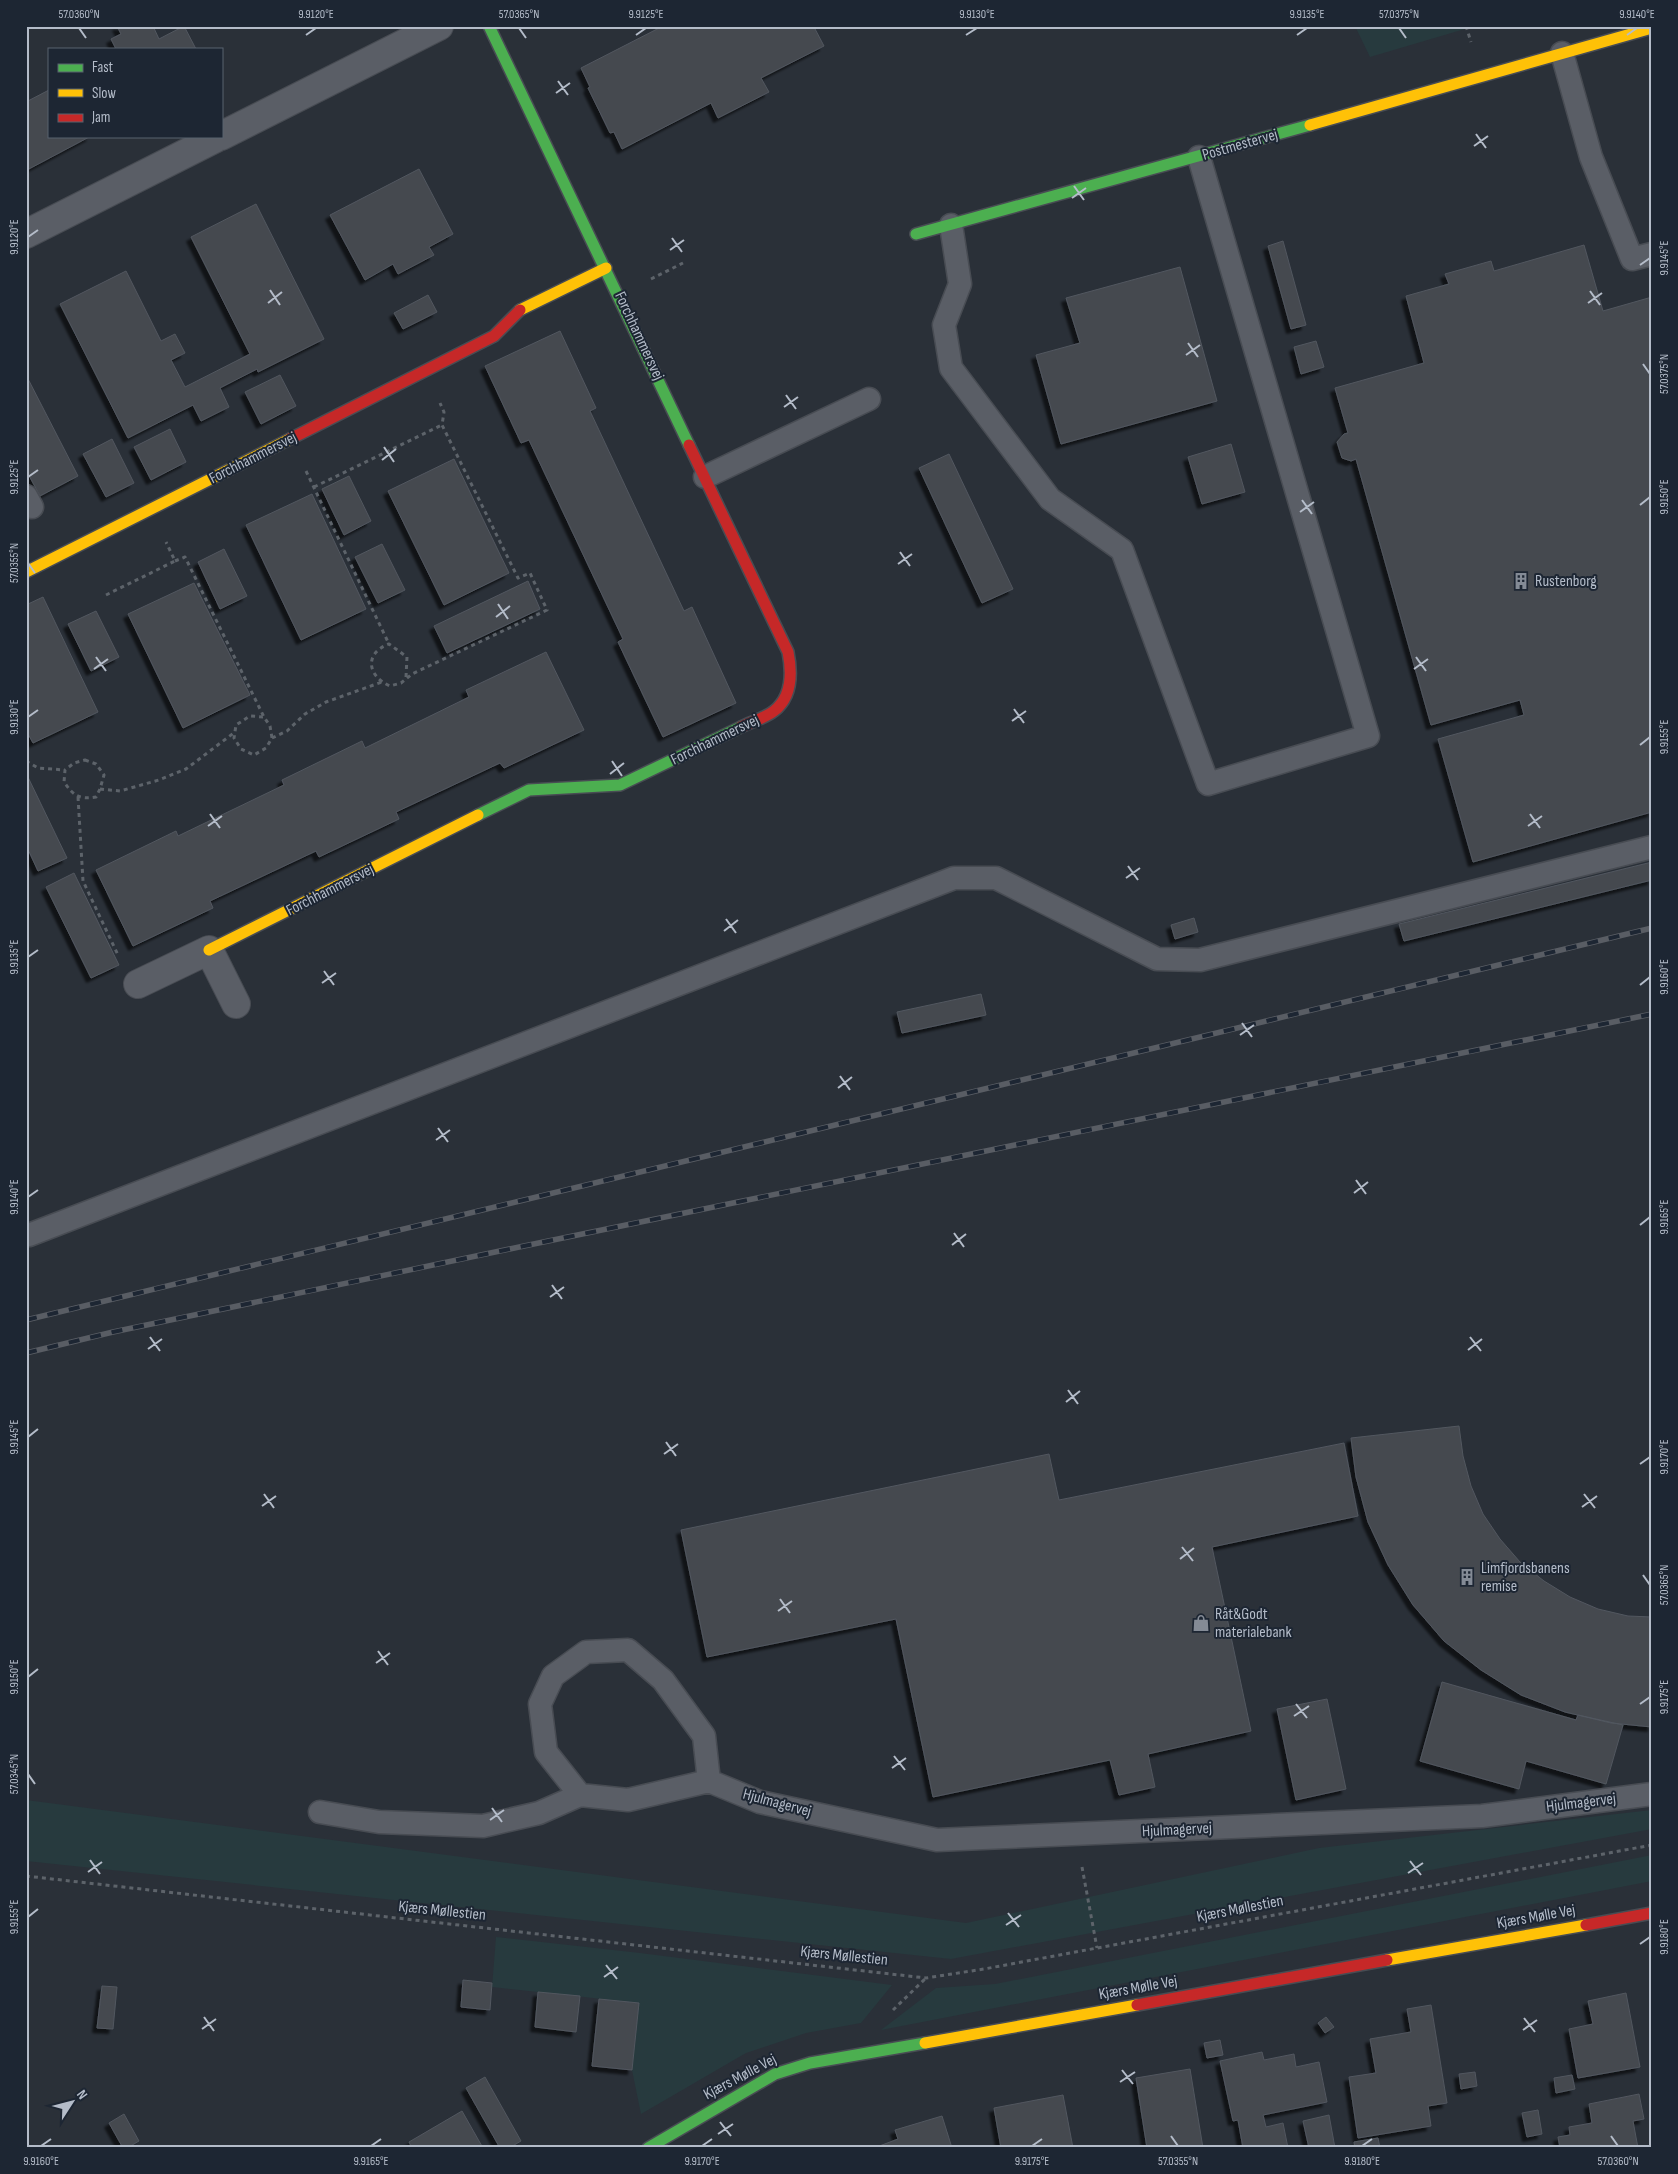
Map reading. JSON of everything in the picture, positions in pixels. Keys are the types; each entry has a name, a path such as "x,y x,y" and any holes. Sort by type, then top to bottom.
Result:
{"street":[{"path":"222,135 440,26"},
{"name":"Forchhammersvej","path":"138,984 529,790 620,785 774,711 788,694 793,674 788,652 489,26"},
{"name":"Postmestervej","path":"916,234 1199,157 1652,28"},
{"path":"26,234 217,138"},
{"name":"Forchhammersvej","path":"26,572 494,336 520,310 606,268"},
{"path":"209,950 236,1004"},
{"name":"Kjærs Mølle Vej","path":"648,2148 775,2074 810,2063 1652,1913"}],"lane":[{"path":"1562,53 1590,157 1632,259 1652,254"},
{"path":"951,225 960,284 944,325 952,368 1050,499 1122,550 1208,784 1368,736 1199,157"},
{"path":"705,477 869,399"},
{"path":"29,1235 954,878 996,878 1157,959 1200,960 1652,847"},
{"path":"320,1812 379,1822 483,1826 539,1813 580,1795 628,1800 709,1781 704,1736 663,1680 628,1650 586,1652 553,1676 540,1704 546,1752 580,1795"},
{"name":"Hjulmagervej","path":"709,1781 760,1802 937,1840 1482,1816 1652,1794"}],"path":[{"path":"389,644 379,648 372,657 371,668 375,677 390,686 401,683 406,677 548,610 530,573 518,578 442,425 444,412 423,372"},
{"path":"314,487 442,425"},
{"path":"291,439 389,644 407,657 406,677"},
{"path":"149,511 176,561"},
{"path":"106,595 185,557 270,726 272,738"},
{"path":"264,717 250,716 236,725 234,738 241,749 254,755 266,748 272,738 287,731 305,714 326,702 382,682"},
{"path":"100,789 120,791 160,780 186,768 235,731"},
{"path":"26,761 38,768 65,770 74,763 85,760 96,764 104,775 96,797 85,799 73,795 64,782 65,770"},
{"path":"78,797 83,881 128,976 138,984"},
{"path":"1076,1834 1097,1948"},
{"name":"Kjærs Møllestien","path":"26,1876 926,1978 1652,1845"}],"green space":[{"path":"1355,26 1475,26 1370,57"},
{"path":"26,1800 966,1923 1319,1848 1652,1810 1652,1829 951,1959 26,1861"},
{"path":"1652,1855 1652,1881 881,2030 936,1988 995,1984"},
{"path":"496,1937 892,1985 861,2023 806,2033 746,2053 641,2114 632,2070 639,2003 492,1987"}],"building":[{"path":"117,26 153,26 159,39 184,26 195,48 116,48 111,39 121,34"},
{"path":"663,26 816,26 814,27 824,46 761,78 769,92 718,118 711,103 622,149 614,132 610,133 588,88 590,87 581,68"},
{"path":"48,91 48,138 87,138 27,170 26,102"},
{"path":"419,169 453,234 429,247 434,255 398,274 393,264 365,280 330,215"},
{"path":"256,204 324,339 258,372 257,369 220,388 229,407 201,421 193,405 128,438 60,304 126,271 161,341 175,334 185,353 171,360 185,387 250,354 191,237"},
{"path":"1283,241 1306,325 1291,329 1268,246"},
{"name":"Rustenborg","path":"1584,245 1603,311 1652,297 1652,812 1473,862 1438,739 1524,715 1520,700 1431,725 1356,459 1351,461 1342,458 1337,442 1344,434 1348,433 1335,388 1424,363 1406,296 1449,284 1445,274 1491,261 1494,271"},
{"path":"1180,267 1217,401 1061,444 1036,355 1080,343 1066,298"},
{"path":"428,295 437,312 403,329 394,313"},
{"path":"560,331 596,408 590,411 684,611 692,607 736,703 663,737 618,642 623,639 529,440 521,443 485,366"},
{"path":"1316,341 1324,367 1301,374 1294,347"},
{"path":"26,375 78,476 40,496 26,470"},
{"path":"280,375 296,406 261,424 245,392"},
{"path":"170,429 186,462 151,480 134,447"},
{"path":"112,439 134,483 106,497 83,454"},
{"path":"1231,444 1245,492 1202,504 1188,457"},
{"path":"949,454 1013,589 982,603 919,468"},
{"path":"454,459 509,573 444,605 388,491"},
{"path":"349,476 371,521 344,535 322,489"},
{"path":"312,494 366,609 301,640 246,525"},
{"path":"382,544 405,590 378,603 355,557"},
{"path":"224,549 247,596 220,609 198,562"},
{"path":"528,581 540,609 447,653 434,626"},
{"path":"194,583 250,695 183,728 128,614"},
{"path":"43,597 98,712 33,743 26,730 26,605"},
{"path":"96,611 119,657 91,671 68,624"},
{"path":"546,652 584,730 504,768 500,763 396,812 399,819 319,857 316,851 210,901 213,908 133,946 96,870 176,831 178,836 284,785 282,780 362,741 365,748 469,697 466,690"},
{"path":"26,773 67,858 38,871 26,845"},
{"path":"1652,862 1652,880 1404,941 1399,924"},
{"path":"74,873 119,965 91,978 46,887"},
{"path":"1194,918 1198,932 1175,939 1171,925"},
{"path":"981,994 986,1015 902,1033 897,1012"},
{"name":"Limfjordsbanens remise","path":"1459,1426 1463,1456 1471,1486 1483,1514 1500,1539 1520,1562 1544,1581 1570,1597 1598,1609 1628,1616 1652,1617 1652,1727 1611,1723 1565,1712 1521,1695 1481,1670 1444,1641 1413,1605 1388,1565 1368,1522 1356,1477 1351,1438"},
{"path":"1344,1443 1358,1516 1212,1547 1251,1731 1148,1754 1155,1787 1119,1795 1110,1760 933,1797 896,1619 707,1657 681,1530 1049,1454 1059,1500"},
{"path":"1442,1682 1576,1720 1578,1715 1623,1725 1606,1784 1526,1761 1519,1789 1420,1761"},
{"path":"1327,1699 1346,1789 1296,1800 1277,1709"},
{"path":"463,1980 492,1983 490,2010 461,2007"},
{"path":"102,1986 117,1987 113,2029 97,2028"},
{"path":"538,1992 580,1996 576,2032 535,2027"},
{"path":"1626,1993 1640,2067 1578,2078 1569,2029 1593,2024 1588,2001"},
{"path":"599,1999 639,2003 632,2070 592,2066"},
{"path":"1431,2005 1447,2103 1428,2106 1431,2126 1358,2138 1349,2077 1376,2073 1370,2039 1411,2032 1407,2009"},
{"path":"1326,2017 1334,2027 1325,2033 1318,2023"},
{"path":"1220,2040 1223,2055 1207,2058 1204,2043"},
{"path":"1262,2052 1264,2060 1294,2054 1296,2067 1319,2062 1327,2102 1263,2115 1266,2127 1283,2123 1288,2148 1243,2148 1238,2120 1233,2121 1220,2061"},
{"path":"1190,2069 1203,2148 1147,2148 1136,2078"},
{"path":"1475,2072 1477,2086 1461,2089 1459,2074"},
{"path":"1572,2075 1575,2089 1556,2093 1554,2078"},
{"path":"485,2077 521,2141 509,2148 500,2148 466,2088"},
{"path":"1639,2094 1644,2119 1633,2121 1638,2148 1560,2148 1558,2137 1570,2135 1569,2127 1592,2123 1589,2104"},
{"path":"1063,2095 1073,2148 1001,2148 994,2108"},
{"path":"1538,2110 1542,2134 1527,2137 1522,2113"},
{"path":"462,2111 483,2148 412,2148 409,2142"},
{"path":"124,2114 139,2141 127,2148 123,2148 109,2123"},
{"path":"1329,2115 1335,2148 1309,2148 1303,2121"},
{"path":"942,2116 952,2148 874,2148 898,2139 895,2130"},
{"path":"1378,2138 1380,2148 1355,2148 1354,2142"}],"railway":[{"path":"26,1320 1652,928"},
{"path":"26,1353 113,1332 524,1246 1652,1014"}],"traffic: fast":[{"path":"489,26 689,445"},
{"path":"916,234 1310,125"},
{"path":"478,815 529,790 620,785 741,727"},
{"path":"648,2148 775,2074 810,2063 925,2043"}],"traffic: slow":[{"path":"1310,125 1652,28"},
{"path":"520,310 606,268"},
{"path":"26,572 290,439"},
{"path":"209,950 478,815"},
{"path":"1387,1960 1586,1925"},
{"path":"925,2043 1137,2005"}],"traffic: jam":[{"path":"290,439 494,336 520,310"},
{"path":"689,445 788,652 790,676 784,699 774,711 741,727"},
{"path":"1586,1925 1652,1913"},
{"path":"1137,2005 1387,1960"}],"place":[{"name":"Rustenborg","path":"1521,581"},
{"name":"Limfjordsbanens remise","path":"1467,1577"},
{"name":"Råt&Godt materialebank","path":"1201,1623"}]}
